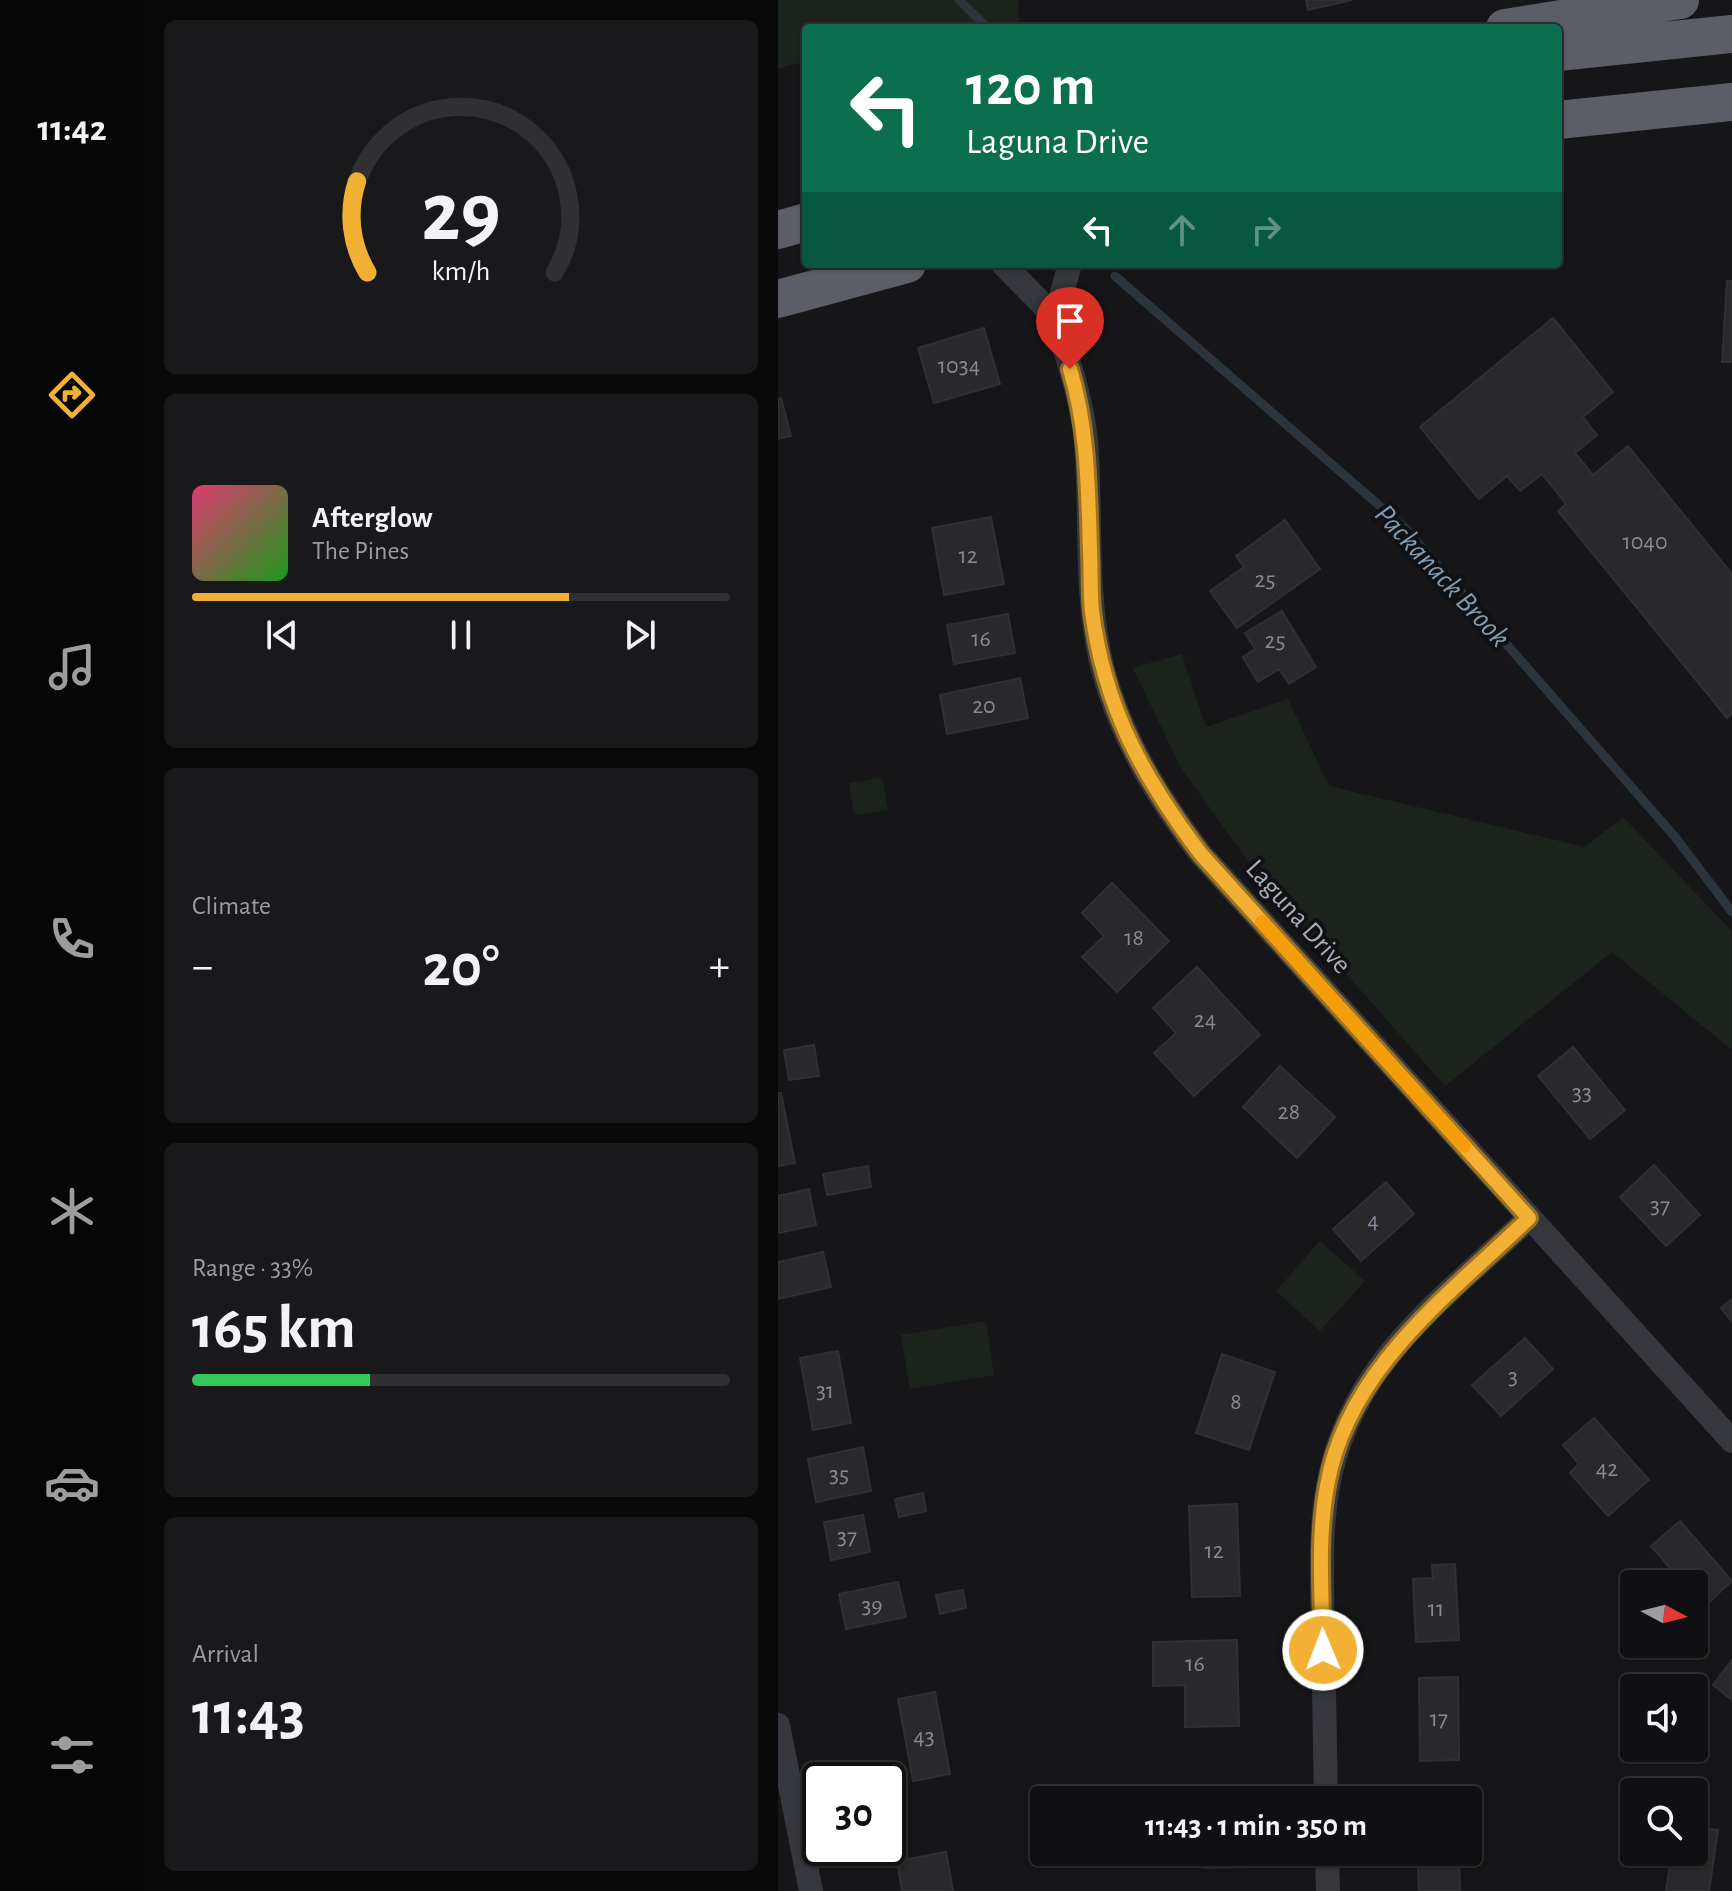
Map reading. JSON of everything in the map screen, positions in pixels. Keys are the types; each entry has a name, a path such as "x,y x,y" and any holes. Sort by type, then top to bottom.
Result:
{"highway":[{"path":"1530,24 1680,0"},
{"path":"1562,52 1732,34"},
{"path":"1562,120 1732,102"},
{"path":"778,230 802,223"},
{"path":"778,299 892,268"}],"street":[{"name":"Laguna Drive","path":"1007,268 1055,317 1080,404 1086,438 1092,609 1097,636 1112,700 1134,753 1163,805 1200,853 1732,1441"},
{"path":"1055,317 1069,268"},
{"path":"1326,1786 1321,1531 1327,1484 1335,1454 1353,1410 1379,1368 1411,1330 1529,1218"},
{"path":"778,1725 811,1891"},
{"path":"1327,1866 1328,1891"}],"shaded area":[{"path":"778,0 1019,0 1018,24 802,24 802,63 778,69"},
{"path":"1182,654 1206,727 1288,699 1329,786 1585,847 1623,817 1732,931 1732,1050 1612,952 1445,1086 1253,868 1181,768 1133,668"},
{"path":"882,777 888,810 854,815 849,783"},
{"path":"1320,1241 1365,1281 1320,1331 1276,1291"},
{"path":"986,1321 994,1375 910,1389 901,1335"}],"building":[{"path":"1306,0 1352,0 1308,10"},
{"path":"1727,281 1732,281 1732,362 1722,362"},
{"path":"1553,318 1613,392 1583,417 1597,435 1575,453 1593,475 1628,446 1732,574 1732,713 1727,718 1558,511 1566,504 1542,474 1520,491 1507,476 1479,499 1420,427"},
{"path":"984,328 1000,384 934,403 918,348"},
{"path":"781,398 791,436 778,439 778,399"},
{"path":"991,517 1004,584 944,595 932,528"},
{"path":"1285,520 1320,569 1237,628 1210,591 1244,567 1236,556"},
{"path":"1282,611 1316,667 1289,684 1279,669 1258,682 1243,657 1255,649 1245,633"},
{"path":"1008,614 1015,653 954,664 947,625"},
{"path":"1020,678 1028,718 947,734 940,695"},
{"path":"1112,883 1169,941 1117,992 1082,957 1104,936 1082,913"},
{"path":"1197,967 1260,1035 1194,1096 1154,1053 1176,1033 1153,1008"},
{"path":"814,1045 819,1076 789,1080 784,1050"},
{"path":"1573,1047 1625,1110 1590,1139 1538,1076"},
{"path":"1280,1066 1335,1117 1297,1158 1243,1107"},
{"path":"778,1093 781,1093 795,1163 778,1166"},
{"path":"1654,1165 1700,1215 1666,1246 1620,1197"},
{"path":"868,1166 871,1187 827,1195 823,1174"},
{"path":"1386,1182 1414,1214 1361,1261 1333,1229"},
{"path":"809,1189 816,1225 778,1233 778,1196"},
{"path":"823,1252 831,1287 778,1299 778,1262"},
{"path":"1732,1299 1732,1322 1721,1308"},
{"path":"1525,1338 1553,1369 1501,1416 1472,1385"},
{"path":"838,1351 851,1423 813,1430 800,1358"},
{"path":"1222,1354 1275,1372 1249,1450 1196,1433"},
{"path":"1594,1418 1649,1480 1608,1516 1570,1473 1579,1464 1563,1445"},
{"path":"863,1447 871,1491 816,1502 808,1459"},
{"path":"923,1493 926,1511 899,1517 895,1499"},
{"path":"1237,1504 1240,1596 1192,1597 1189,1506"},
{"path":"863,1515 870,1552 831,1560 824,1522"},
{"path":"1680,1521 1732,1581 1708,1603 1708,1570 1672,1570 1651,1546"},
{"path":"1455,1564 1459,1640 1416,1642 1413,1579 1433,1578 1432,1565"},
{"path":"898,1582 906,1617 846,1629 839,1594"},
{"path":"963,1590 966,1608 940,1614 936,1595"},
{"path":"1237,1640 1239,1726 1185,1727 1185,1685 1153,1686 1153,1642"},
{"path":"1732,1660 1732,1700 1713,1685"},
{"path":"1458,1677 1459,1760 1420,1761 1419,1678"},
{"path":"935,1692 950,1774 913,1781 898,1699"},
{"path":"1708,1829 1718,1830 1709,1891 1666,1891 1670,1866 1708,1866"},
{"path":"946,1852 953,1891 902,1891 898,1866 906,1866 906,1859"},
{"path":"1205,1866 1247,1866 1247,1867"},
{"path":"1418,1866 1459,1866 1460,1891 1419,1891"}],"waterway":[{"name":"Packanack Brook","path":"959,0 984,24"},
{"name":"Packanack Brook","path":"1115,276 1404,527 1676,838 1732,912"}],"slow traffic":[{"path":"1262,922 1464,1146"}],"route":[{"path":"1070,369 1086,438 1092,609 1112,700 1134,753 1163,805 1200,853 1529,1218 1411,1330 1379,1368 1353,1410 1327,1484 1321,1531 1323,1650"}]}
